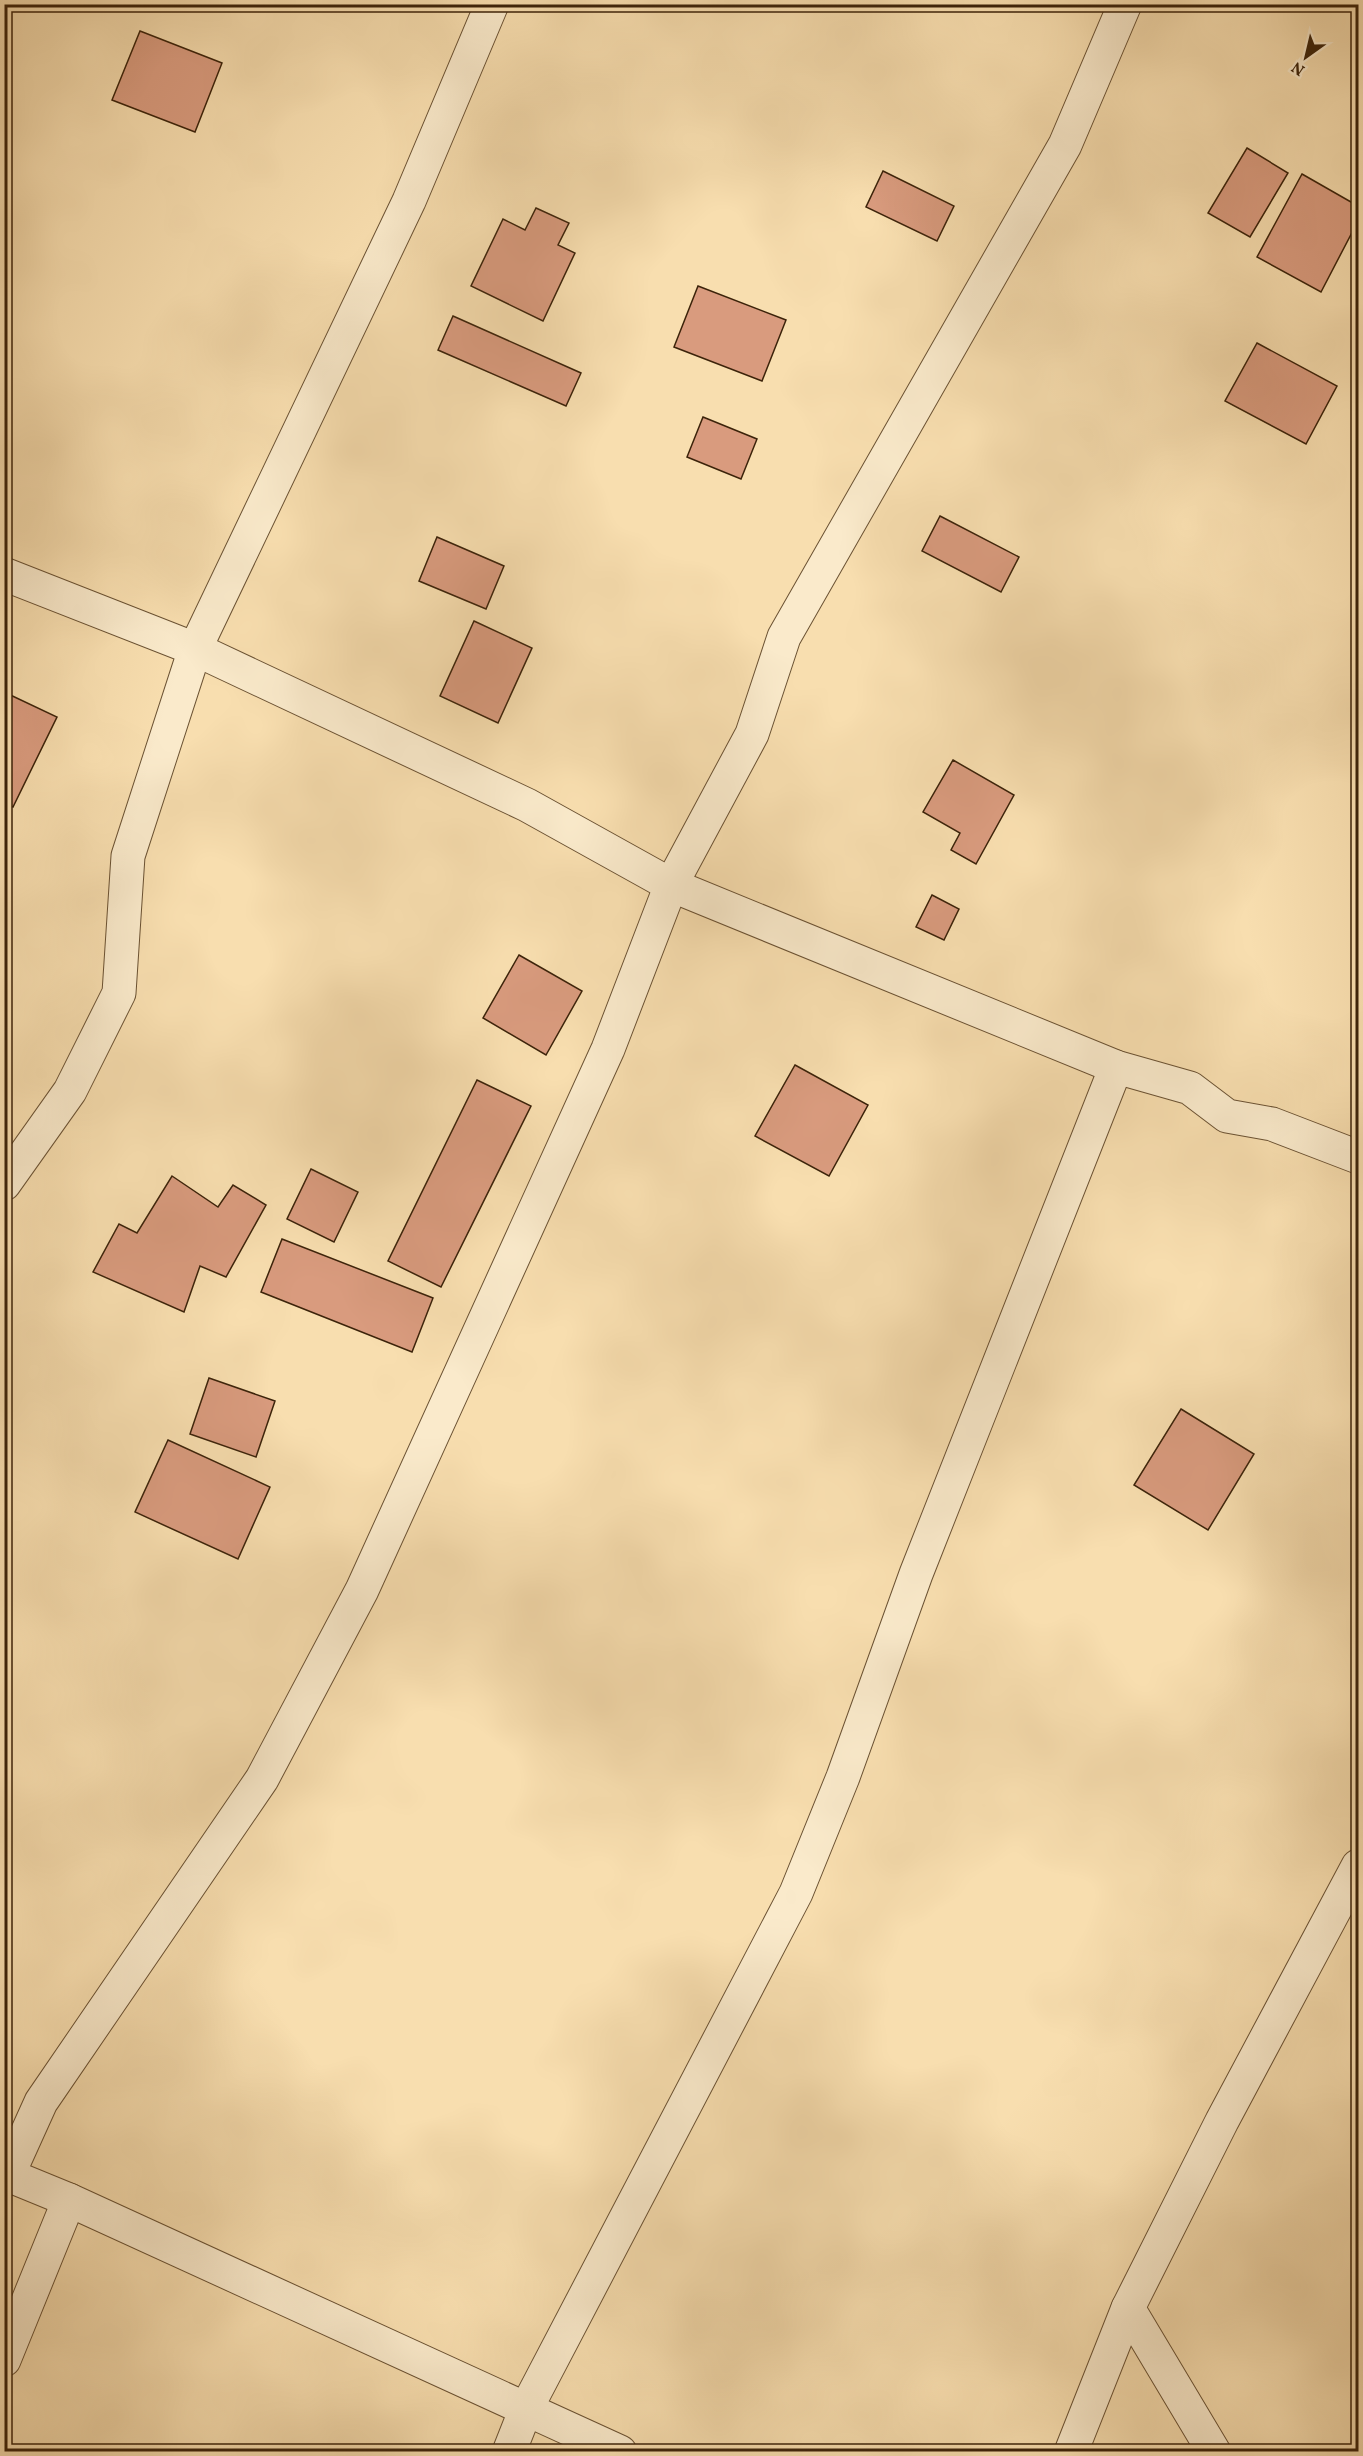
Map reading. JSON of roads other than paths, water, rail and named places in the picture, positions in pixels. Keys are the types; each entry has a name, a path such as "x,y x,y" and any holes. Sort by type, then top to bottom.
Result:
{"street":[{"path":"4,1184 70,1091 119,993 129,856 195,649 409,201 492,4"},
{"path":"620,2451 69,2200 6,2174 41,2102 262,1779 362,1590 608,1049 670,885 752,734 784,637 1065,145 1125,4"},
{"path":"4,574 195,649 527,805 670,885 1116,1067 1190,1088 1227,1116 1272,1124 1359,1157"},
{"path":"509,2451 526,2409 796,1893 843,1777 916,1574 1116,1067"},
{"path":"1071,2451 1128,2308 1222,2121 1359,1866"},
{"path":"4,2360 69,2200"},
{"path":"1128,2308 1214,2451"}]}
